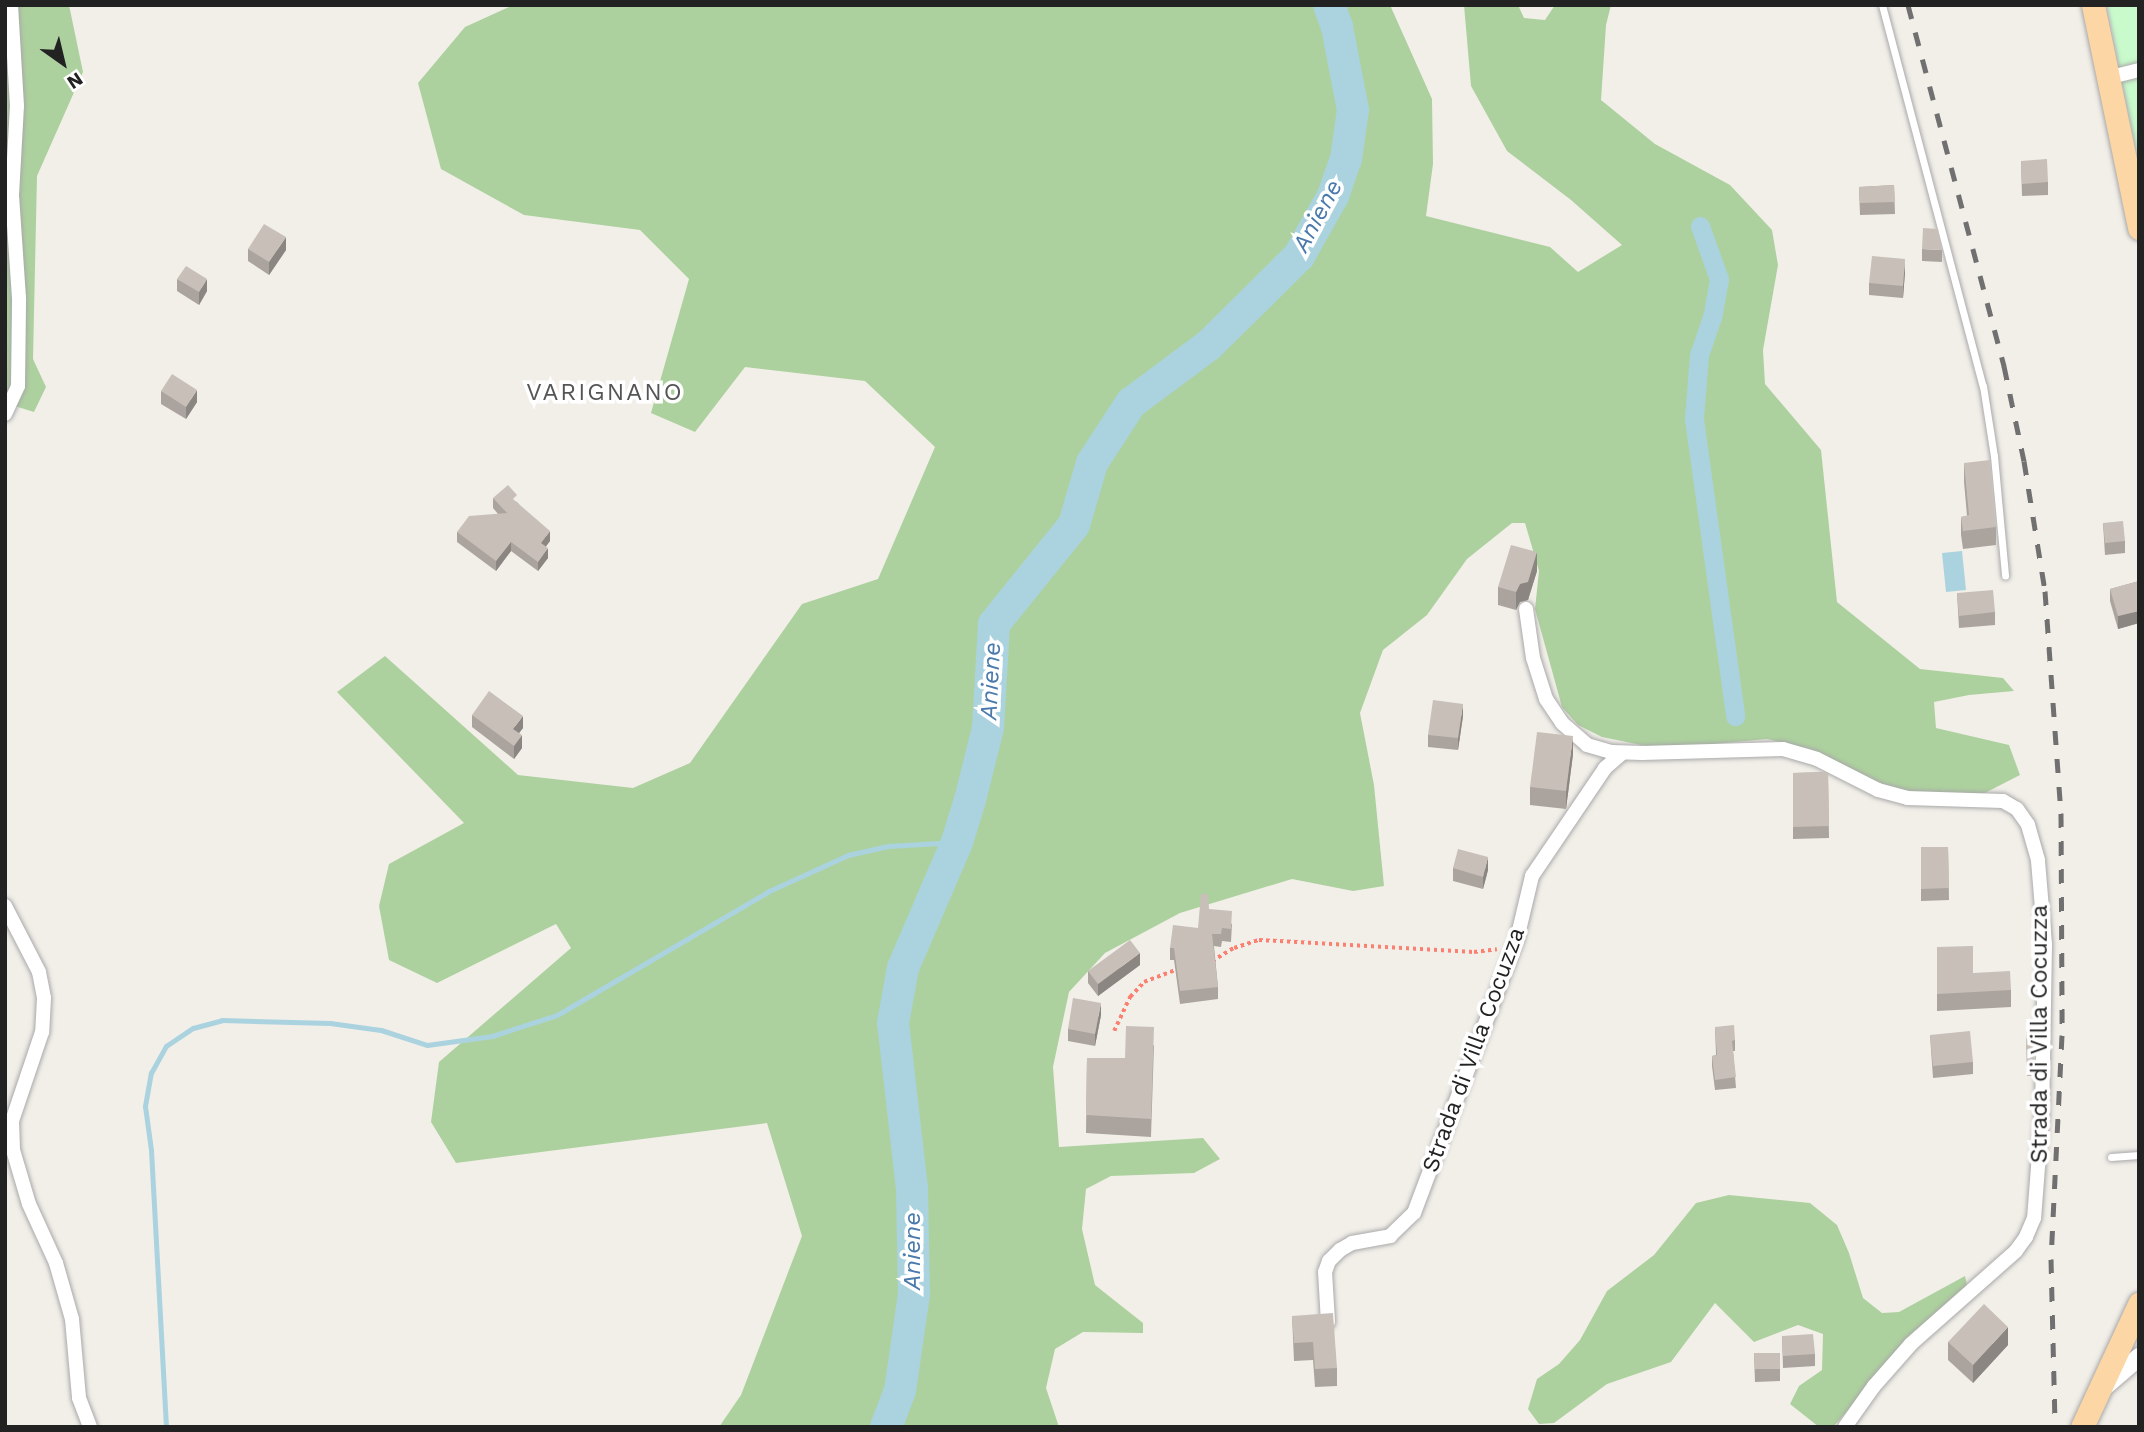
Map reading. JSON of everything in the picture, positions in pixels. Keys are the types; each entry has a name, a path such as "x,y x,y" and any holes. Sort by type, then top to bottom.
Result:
{"main road":[{"path":"2094,5 2139,228"},
{"path":"2082,1427 2139,1304"}],"street":[{"path":"5,414 18,386 19,311 12,195 18,106 11,5"},
{"path":"2107,78 2139,70"},
{"name":"Strada di Villa Cocuzza","path":"1526,609 1535,667 1546,699 1556,716 1576,738 1587,745 1622,753 1766,748 1792,750 1817,759 1878,790 1907,798 2003,801 2024,818 2032,836 2040,885 2045,945 2042,1115 2037,1196 2032,1225 2011,1256 1905,1351 1874,1386 1845,1427"},
{"name":"Strada di Villa Cocuzza","path":"1328,1322 1325,1272 1329,1261 1352,1243 1390,1236 1413,1213 1517,939 1531,876 1605,768 1622,753"},
{"path":"5,906 39,972 44,998 41,1032 12,1121 13,1150 29,1204 56,1263 72,1320 79,1398 90,1427"},
{"path":"2098,1393 2139,1357"}],"lane":[{"path":"1882,5 1983,386 1994,456 2004,575"},
{"path":"2111,1157 2139,1156"}],"path":[{"path":"1199,964 1259,940 1474,952 1492,950 1517,939"},
{"path":"1114,1031 1130,997 1144,982 1186,967"}],"green space":[{"path":"5,5 69,5 83,72 37,176 33,359 46,387 34,412 5,403"},
{"path":"513,5 1390,5 1432,99 1433,164 1426,216 1550,247 1578,272 1622,245 1571,200 1507,151 1471,86 1464,5 1518,5 1524,18 1545,20 1555,5 1611,5 1606,25 1601,100 1655,144 1730,185 1772,230 1778,265 1763,350 1765,384 1821,450 1837,602 1920,669 2003,678 2014,691 1969,695 1934,702 1936,728 2009,745 2020,775 1979,796 1901,791 1850,771 1810,749 1767,739 1661,749 1602,737 1578,725 1562,707 1535,609 1539,571 1525,523 1512,523 1467,559 1427,615 1383,650 1360,713 1374,785 1384,886 1353,891 1292,879 1180,913 1105,953 1069,992 1053,1067 1059,1147 1203,1138 1220,1159 1194,1173 1111,1176 1086,1189 1082,1229 1095,1285 1143,1323 1143,1333 1083,1332 1055,1349 1046,1388 1059,1427 719,1427 741,1395 802,1236 767,1123 456,1163 431,1122 439,1062 571,948 556,924 437,983 389,960 379,906 389,864 464,823 337,692 385,656 518,775 633,788 690,763 802,604 878,579 935,447 865,381 745,367 695,432 651,413 689,279 640,230 524,215 441,169 418,83 465,27"},
{"path":"2107,5 2139,5 2139,163 2130,121"},
{"path":"1729,1195 1810,1203 1837,1225 1863,1298 1882,1313 1899,1312 1965,1276 1968,1289 1917,1332 1833,1427 1819,1427 1790,1404 1799,1386 1822,1370 1823,1334 1798,1325 1754,1342 1715,1303 1671,1362 1607,1384 1554,1423 1539,1424 1528,1409 1537,1379 1559,1364 1580,1340 1607,1291 1654,1255 1696,1203"}],"water":[{"path":"1962,551 1966,590 1946,592 1942,553"}],"building":[{"path":"2047,159 2048,182 2022,184 2021,161"},
{"path":"1894,185 1895,202 1860,203 1859,187"},
{"path":"264,224 286,237 269,262 248,249"},
{"path":"1923,228 1938,229 1942,250 1922,249"},
{"path":"1872,256 1905,259 1903,286 1869,283"},
{"path":"186,266 207,279 199,292 177,279"},
{"path":"172,374 197,390 186,407 161,391"},
{"path":"1990,460 1996,527 1963,531 1961,517 1969,515 1964,463"},
{"path":"508,485 517,495 513,499 550,531 541,543 548,548 538,562 511,542 496,561 457,532 469,516 507,513 493,498"},
{"path":"2123,521 2125,541 2105,543 2103,523"},
{"path":"1511,545 1537,552 1528,582 1520,584 1516,592 1498,587"},
{"path":"2139,581 2139,611 2118,616 2110,589"},
{"path":"1993,590 1995,612 1959,616 1957,593"},
{"path":"489,691 523,716 513,729 522,735 514,746 472,715"},
{"path":"1433,700 1463,704 1458,738 1428,735"},
{"path":"1537,732 1573,736 1566,791 1530,787"},
{"path":"1828,772 1829,826 1793,827 1793,773"},
{"path":"1921,847 1948,847 1949,888 1921,889"},
{"path":"1458,849 1488,857 1483,877 1453,868"},
{"path":"1201,894 1208,894 1209,909 1232,911 1231,929 1222,928 1221,934 1212,934 1218,987 1180,991 1174,948 1170,948 1173,925 1198,928"},
{"path":"1130,940 1140,953 1098,984 1088,971"},
{"path":"1973,946 1973,973 2010,971 2011,990 1937,994 1937,947"},
{"path":"1073,998 1101,1003 1095,1034 1068,1029"},
{"path":"1734,1025 1735,1040 1732,1041 1736,1077 1715,1080 1712,1056 1717,1055 1715,1027"},
{"path":"1126,1026 1154,1027 1151,1119 1086,1115 1087,1058 1125,1058"},
{"path":"1970,1031 1973,1062 1933,1066 1930,1035"},
{"path":"2026,1032 2034,1032 2033,1063 2027,1064"},
{"path":"1984,1304 2008,1327 1973,1365 1948,1342"},
{"path":"1333,1313 1337,1368 1315,1369 1313,1342 1294,1343 1292,1316"},
{"path":"1813,1334 1815,1354 1783,1356 1782,1336"},
{"path":"1754,1353 1780,1353 1780,1369 1755,1369"}],"waterway":[{"name":"Aniene","path":"886,1427 900,1391 914,1294 912,1189 893,1023 903,968 957,842 970,800 988,728 994,624 1074,525 1092,463 1131,403 1209,345 1299,256 1333,196 1346,159 1353,110 1337,27 1329,5"},
{"path":"1700,226 1719,279 1712,317 1699,355 1694,419 1735,716"},
{"path":"166,1427 151,1150 145,1106 151,1073 166,1046 193,1028 222,1020 330,1023 381,1030 427,1045 492,1036 557,1015 769,891 848,855 888,846 957,842"}],"railway":[{"path":"1908,5 2004,366 2024,461 2045,591 2061,813 2062,1035 2051,1259 2055,1419"}],"district":[{"name":"VARIGNANO","path":"605,393"}]}
